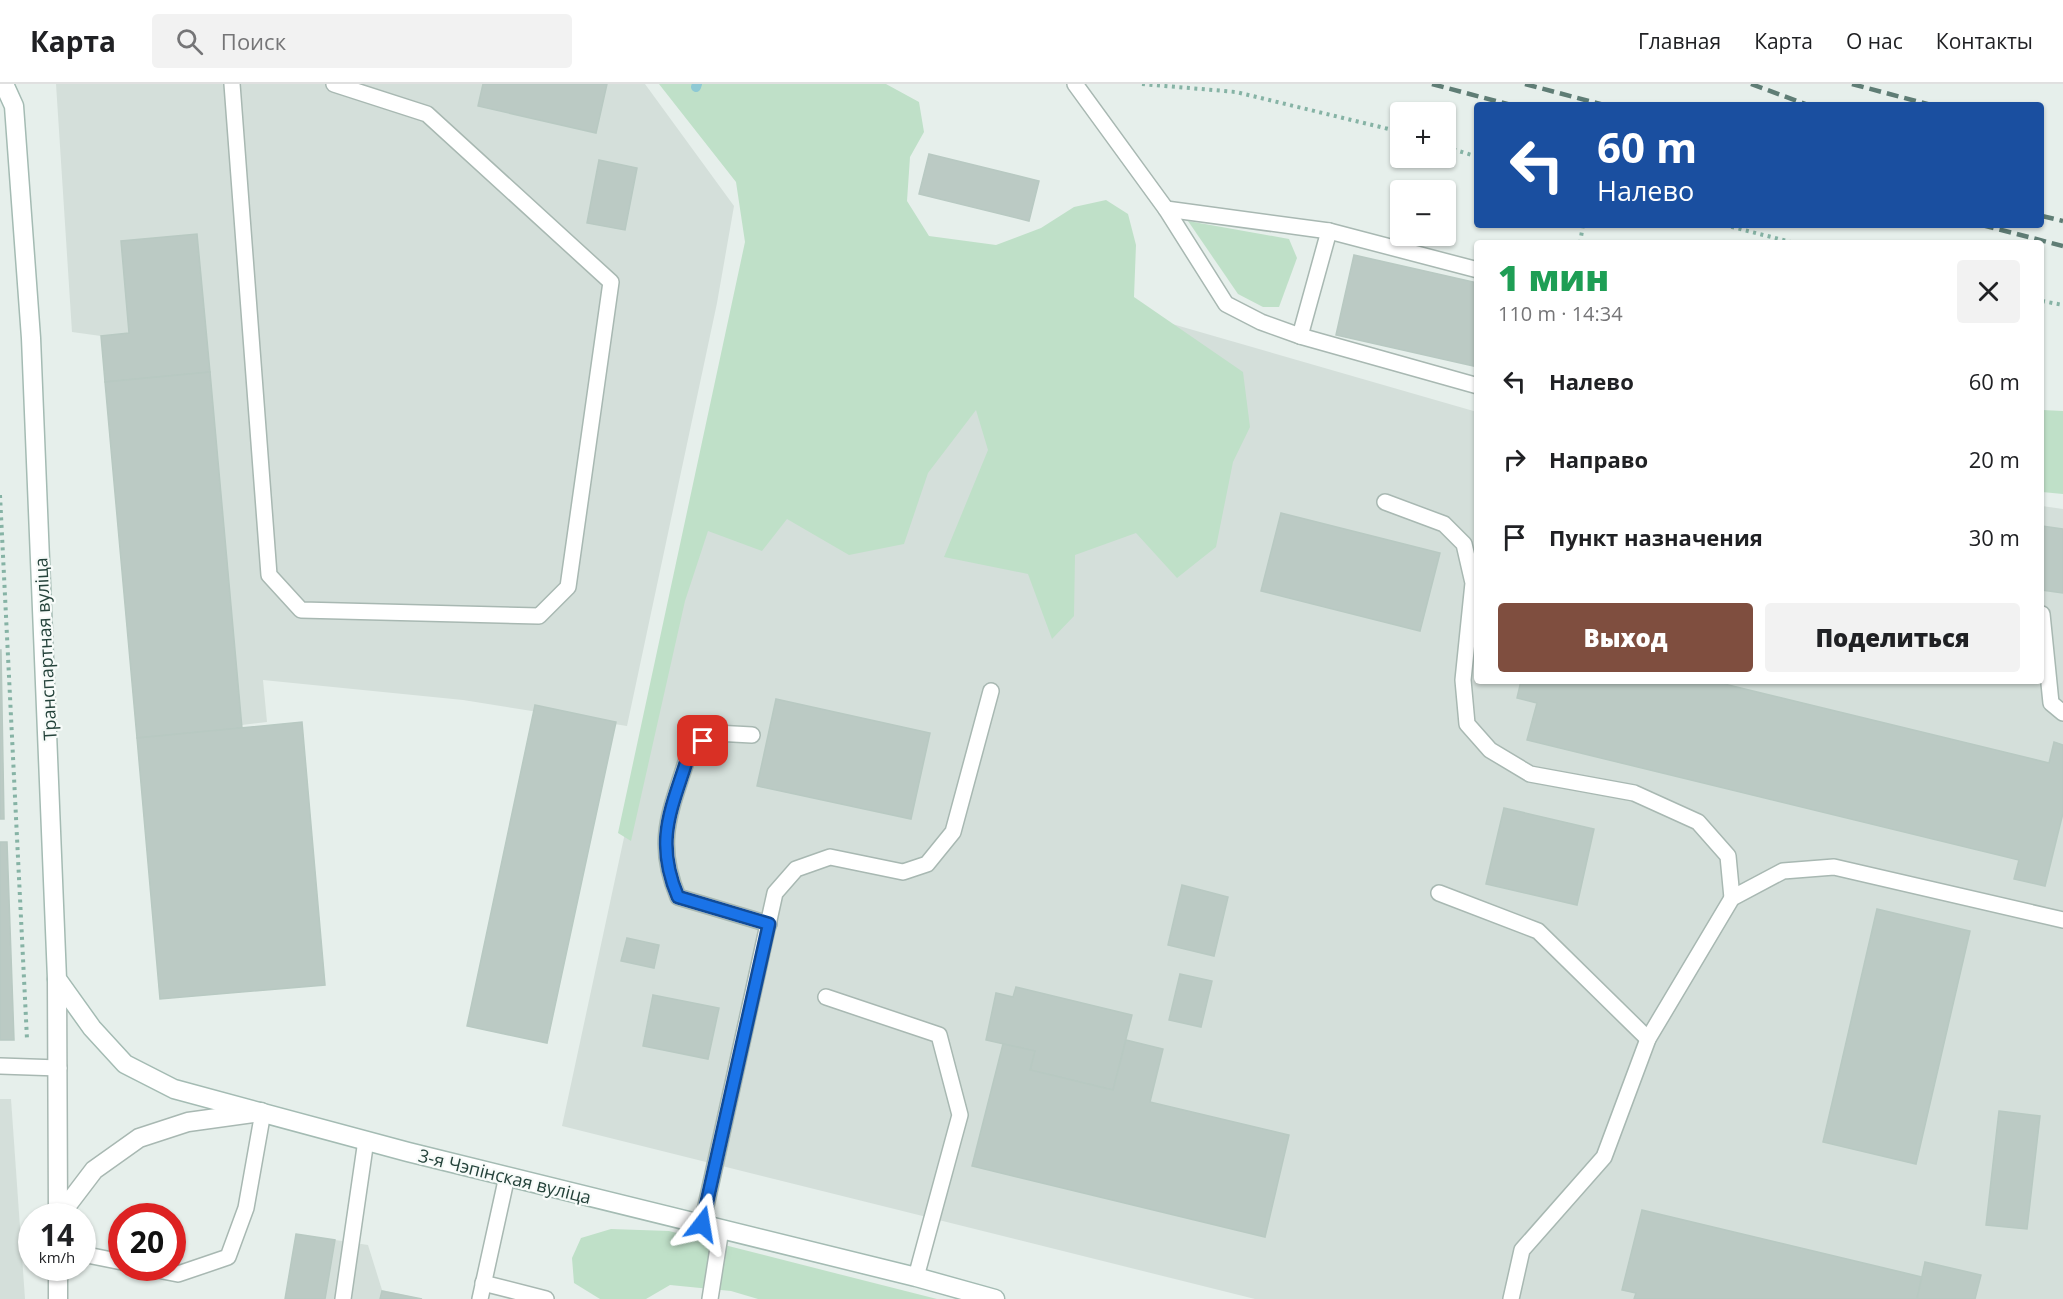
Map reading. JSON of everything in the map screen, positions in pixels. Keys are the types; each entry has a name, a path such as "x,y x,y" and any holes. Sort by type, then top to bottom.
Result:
{"main road":[{"name":"Транспартная вуліца","path":"4,84 14,106 31,338 57,979 59,1203"},
{"name":"3-я Чэпінская вуліца","path":"57,979 92,1028 125,1064 174,1089 366,1140 916,1277 995,1299"},
{"path":"69,1203 94,1170 139,1138 188,1122 263,1112"},
{"path":"58,1281 58,1299"}],"lane":[{"path":"232,84 269,575 301,610 539,616 568,587 611,282 427,114 334,84"},
{"path":"1075,84 1167,209 1226,304 1261,322 1300,336 1474,385"},
{"path":"1167,209 1329,231 1474,269"},
{"path":"1300,336 1329,231"},
{"path":"1385,502 1444,524 1464,544 1473,583 1463,680 1467,724 1490,750 1530,774 1634,793 1698,822 1728,856 1732,898"},
{"path":"2044,634 2051,703 2063,713"},
{"path":"702,1224 775,894 796,869 830,857 903,873 927,864 953,832 991,691"},
{"path":"752,735 715,733 690,750 664,836 668,873 678,897 769,924"},
{"path":"1511,1299 1522,1250 1605,1157 1648,1039 1732,898 1783,871 1834,867 2063,920"},
{"path":"1439,893 1538,931 1648,1039"},
{"path":"826,997 939,1035 960,1115 916,1277"},
{"path":"0,1066 59,1068"},
{"path":"186,1271 228,1257 246,1208 263,1112"},
{"path":"343,1299 366,1140"},
{"path":"480,1299 507,1176"},
{"path":"710,1299 721,1229"},
{"path":"483,1283 546,1299"}],"path":[{"path":"1142,84 1236,92 1390,129"},
{"path":"1456,150 1474,156"},
{"path":"1736,228 1783,240"},
{"path":"2044,301 2063,305"},
{"path":"0,495 28,1067"}],"shaded area":[{"path":"56,84 645,84 734,206 717,303 627,726 463,700 263,680 267,722 137,738 101,336 72,332"},
{"path":"760,205 1474,411 1474,684 2044,684 2044,506 2063,509 2063,1299 1255,1299 562,1126"},
{"path":"0,1099 11,1099 18,1203 18,1281 24,1281 25,1299 0,1299"},
{"path":"296,1234 368,1245 382,1290 422,1299 285,1299"}],"green space":[{"path":"659,84 886,84 919,102 924,132 910,157 907,201 929,236 996,245 1041,228 1074,207 1106,200 1128,214 1136,245 1134,297 1243,372 1250,427 1233,462 1216,547 1177,578 1136,533 1075,555 1074,616 1052,639 1028,574 944,557 988,450 976,410 928,473 904,544 849,555 787,519 762,551 708,531 685,601 631,841 618,833 745,242 736,182"},
{"path":"1188,221 1289,239 1297,258 1279,307 1263,307 1238,294"},
{"path":"2044,410 2063,411 2063,494 2044,492"},
{"path":"611,1229 669,1231 937,1299 758,1299 731,1291 670,1285 646,1299 600,1299 574,1283 572,1258 581,1238"}],"building":[{"path":"483,84 607,84 596,133 478,106"},
{"path":"929,154 1039,181 1029,221 919,194"},
{"path":"599,160 637,168 625,230 587,223"},
{"path":"197,234 210,372 105,382 101,336 129,333 121,241"},
{"path":"1354,255 1474,282 1474,366 1336,335"},
{"path":"210,372 242,728 137,738 105,382"},
{"path":"1281,513 1440,553 1420,631 1261,591"},
{"path":"2044,526 2063,529 2063,593 2044,590"},
{"path":"1,650 4,819 0,819"},
{"path":"1520,684 1724,684 2049,763 2054,742 2063,745 2063,813 2045,886 2014,879 2019,860 1527,740 1537,703 1517,698"},
{"path":"776,699 930,733 911,819 757,786"},
{"path":"535,705 616,722 547,1043 467,1026"},
{"path":"302,722 325,985 160,999 137,738"},
{"path":"1504,808 1594,829 1577,905 1486,884"},
{"path":"0,842 7,842 14,1040 0,1040"},
{"path":"1182,885 1228,897 1214,956 1168,945"},
{"path":"1877,909 1970,931 1916,1164 1823,1142"},
{"path":"627,938 659,945 654,968 621,961"},
{"path":"1180,974 1212,981 1201,1027 1169,1020"},
{"path":"1016,987 1132,1015 1113,1090 1030,1070 1035,1051 986,1040 996,993 1013,997"},
{"path":"653,995 719,1008 708,1059 643,1046"},
{"path":"1126,1040 1163,1049 1150,1102 1289,1135 1265,1237 972,1166 1003,1044 1035,1051 1030,1070 1113,1090"},
{"path":"1999,1111 2040,1116 2027,1229 1986,1225"},
{"path":"1642,1210 1922,1277 1917,1299 1634,1299 1636,1293 1622,1290"},
{"path":"296,1234 335,1240 325,1299 285,1299"},
{"path":"1925,1262 1981,1275 1975,1299 1917,1299"},
{"path":"382,1291 422,1299 380,1299"}],"railway":[{"path":"1432,84 1500,102"},
{"path":"1525,84 1593,102"},
{"path":"1751,84 1800,102"},
{"path":"1852,84 1920,102"},
{"path":"2044,216 2063,221"},
{"path":"1994,228 2040,240"},
{"path":"2044,241 2063,246"}],"route":[{"path":"702,1224 723,1141 769,924 678,897 668,873 664,836 690,750 703,741"}]}
